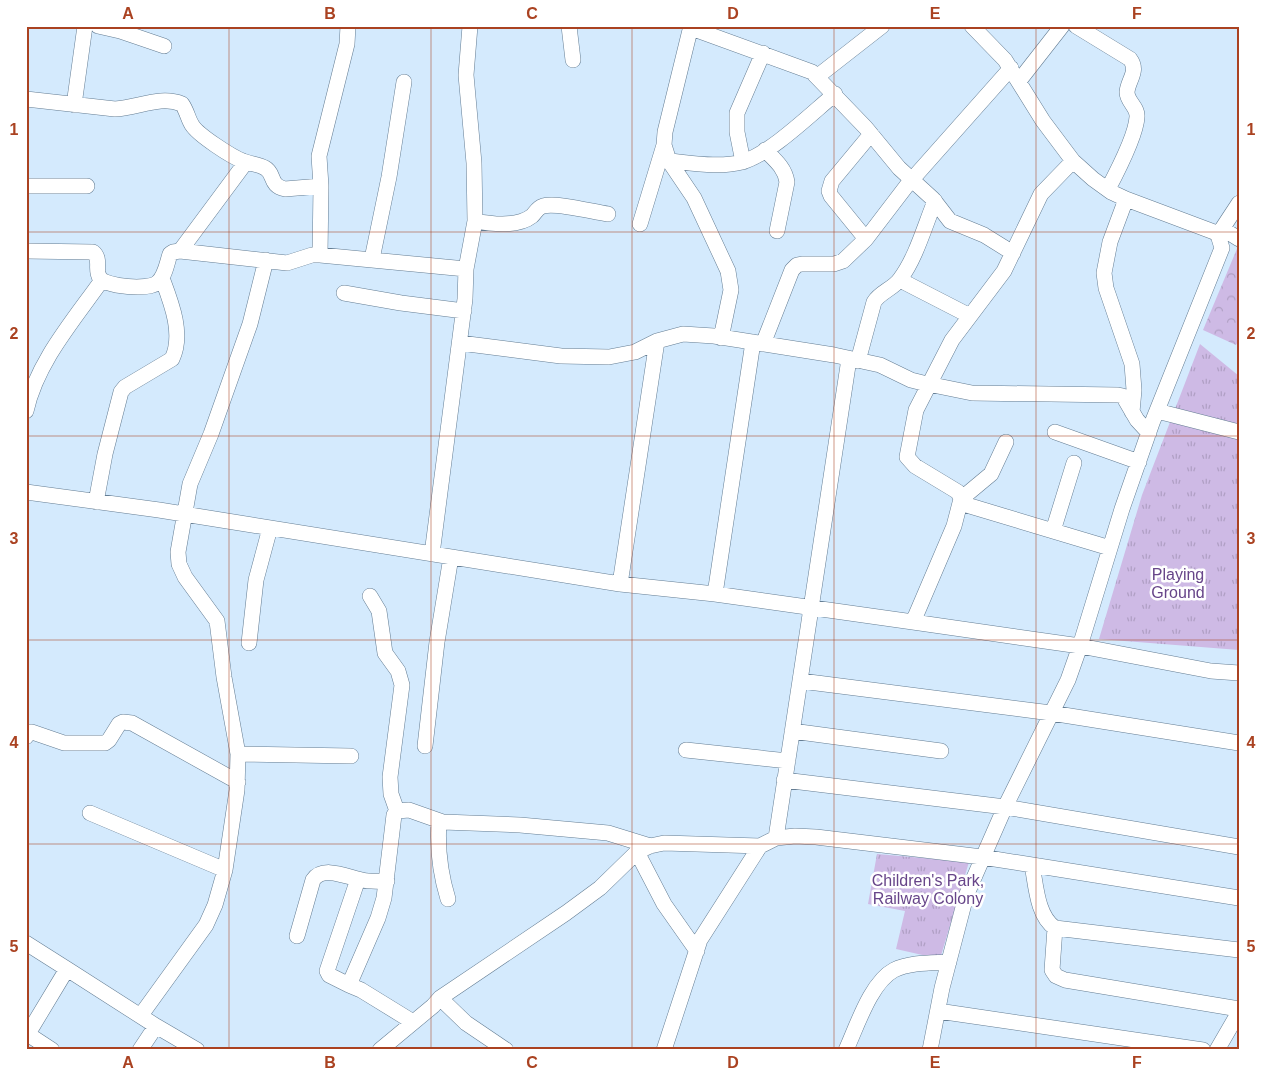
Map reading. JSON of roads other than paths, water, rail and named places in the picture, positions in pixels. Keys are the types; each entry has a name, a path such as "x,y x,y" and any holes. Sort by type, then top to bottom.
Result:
{"street":[{"path":"74,104 85,26"},
{"path":"98,26 120,31 164,46"},
{"path":"320,255 321,186 319,156 347,44 348,26"},
{"path":"432,554 464,311 466,269 475,221 474,163 466,75 470,26"},
{"path":"569,26 573,60"},
{"path":"818,76 882,26"},
{"path":"972,26 1005,60 1043,121 1073,161 1108,189 1126,199 1214,232 1220,232 1239,239"},
{"path":"715,594 758,343 792,270 797,265 834,264 843,261 866,239 913,179 1062,26"},
{"path":"1076,26 1130,59 1134,64 1127,93 1138,116 1125,153 1108,189"},
{"path":"640,224 664,145 665,132 691,27 803,67 818,76 872,134 899,168 935,200 950,221 984,235 1013,252"},
{"path":"743,162 737,132 737,113 762,53"},
{"path":"372,259 389,177 404,82"},
{"path":"669,161 727,164 743,162 765,150 834,94"},
{"path":"26,99 121,109 153,101 176,102 182,104 192,124 206,139 246,162 266,168 270,171 272,179 279,188 321,186"},
{"path":"866,239 829,191 832,181 872,134"},
{"path":"664,145 669,161 694,198 728,271 731,290 721,338"},
{"path":"765,150 780,164 786,175 787,182 777,231"},
{"path":"961,501 958,492 909,462 907,457 916,410 952,340 1004,271 1041,194 1073,161"},
{"path":"180,251 246,162"},
{"path":"26,186 87,186"},
{"path":"1126,199 1110,242 1104,273 1106,288 1132,364 1134,390 1132,412"},
{"path":"776,838 800,681 854,360 874,302 877,297 900,280 912,257 935,200"},
{"path":"930,1050 942,988 966,896 1005,807 1068,680 1122,510 1149,433 1222,248 1220,232 1239,203"},
{"path":"475,221 499,225 510,223 532,216 539,208 545,205 556,205 608,214"},
{"path":"26,251 93,252 98,259 98,272 102,280 112,284 140,288 157,284 162,278 170,254 180,251 288,263 312,255 320,255 466,269"},
{"path":"142,1015 206,925 215,905 225,870 238,782 238,754 224,677 217,621 185,577 179,564 178,552 190,484 211,434 250,324 266,260"},
{"path":"96,502 120,392 172,359 175,354 176,325 162,278"},
{"path":"26,411 30,386 61,337 102,280"},
{"path":"900,280 970,316"},
{"path":"344,293 464,311"},
{"path":"460,343 561,356 593,358 622,356 657,341 683,334 721,338 880,365 911,380 972,393 1123,396 1132,412 1149,433"},
{"path":"620,584 657,341"},
{"path":"1157,411 1239,432"},
{"path":"1055,432 1139,462"},
{"path":"913,622 954,526 961,501 991,474 1006,442"},
{"path":"1053,531 1074,463"},
{"path":"26,492 270,528 620,584 715,594 1080,646 1211,671 1239,673"},
{"path":"961,501 1110,548"},
{"path":"249,643 256,580 270,528"},
{"path":"425,746 437,642 451,558"},
{"path":"349,985 378,918 384,898 394,816 397,811 391,794 390,777 402,685 401,678 385,653 379,611 370,596"},
{"path":"800,681 1051,713 1239,743"},
{"path":"26,737 32,732 64,743 105,743 119,724 132,723 238,782"},
{"path":"792,731 941,751"},
{"path":"686,750 788,761"},
{"path":"238,754 351,756"},
{"path":"784,780 1005,807 1239,847"},
{"path":"397,811 408,810 439,821 520,825 620,836 644,849 664,904 697,951"},
{"path":"90,813 225,870"},
{"path":"439,821 438,859 448,899"},
{"path":"380,1050 440,998 580,903 644,849 664,843 760,846 776,838 816,836 982,857 1239,898"},
{"path":"664,1050 700,940 760,846"},
{"path":"1032,865 1041,909 1048,923 1055,928 1239,950"},
{"path":"297,936 313,880 316,876 328,872 371,881 387,880"},
{"path":"358,879 326,971 329,975 361,990 413,1022"},
{"path":"1055,928 1052,970 1056,976 1065,980 1237,1016 1217,1050"},
{"path":"26,943 197,1050"},
{"path":"846,1050 876,988 884,977 908,965 949,962"},
{"path":"52,1050 27,1035 67,969"},
{"path":"440,998 466,1023 506,1050"},
{"path":"938,1011 1203,1050"},
{"path":"140,1050 156,1026"}],"park label":[{"name":"Playing Ground","path":"1178,583"},
{"name":"Children's Park, Railway Colony","path":"928,889"}]}
